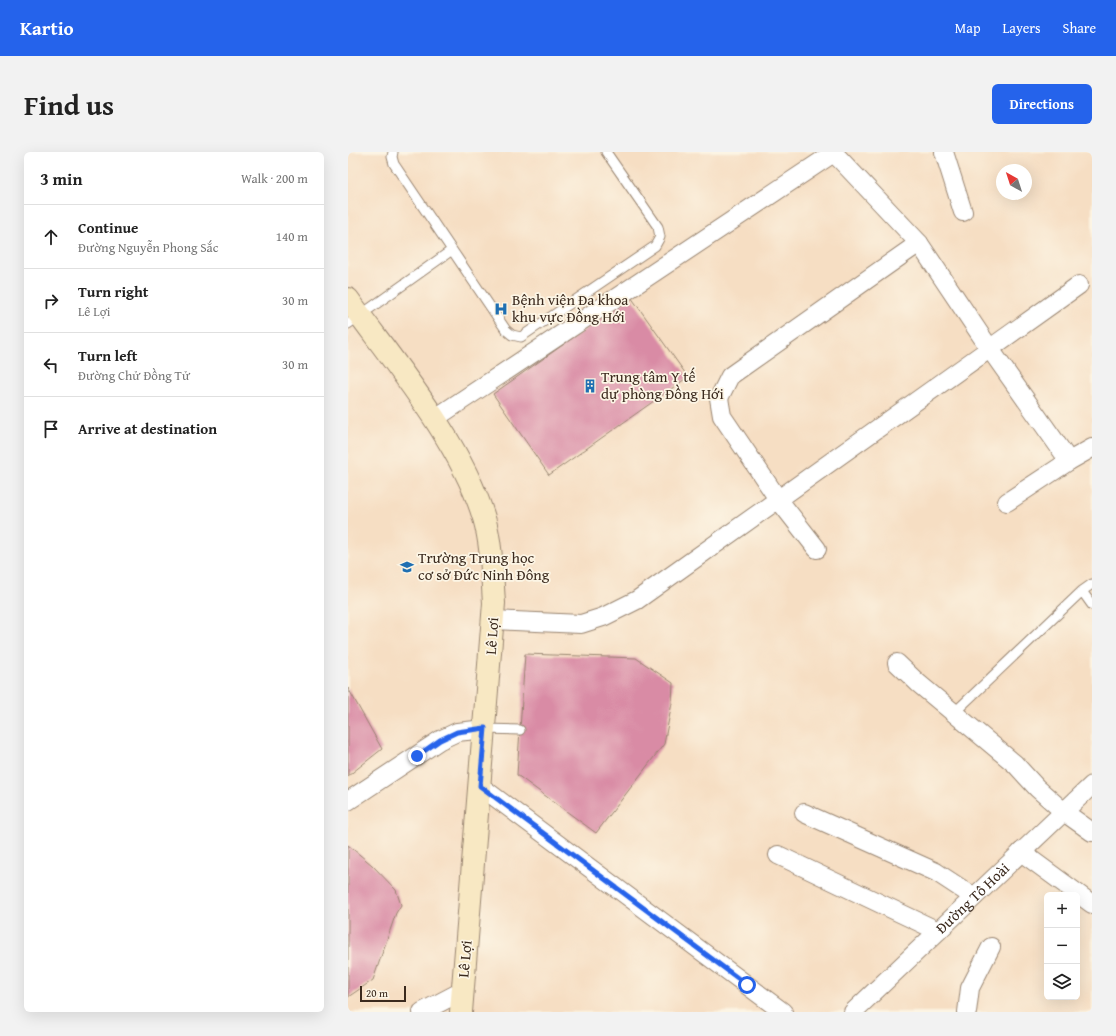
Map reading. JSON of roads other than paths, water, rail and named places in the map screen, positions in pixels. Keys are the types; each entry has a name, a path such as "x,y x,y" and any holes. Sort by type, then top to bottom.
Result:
{"main road":[{"name":"Lê Lợi","path":"352,312 434,419 461,466 477,500 484,520 492,571 494,603 462,1002"}],"street":[{"path":"434,419 834,152 919,243 990,349 1069,460"},
{"path":"944,152 963,212"},
{"path":"817,549 778,499 722,416 718,398 730,376 919,243"},
{"path":"493,620 581,624 603,617 637,600 1079,285"},
{"path":"1007,502 1069,460 1092,448"},
{"path":"897,662 918,683 1015,764 1037,788 1064,812 1092,832"},
{"path":"348,801 440,740 457,732 485,728"},
{"name":"Đường Tô Hoài","path":"853,1012 1092,785"},
{"path":"480,786 784,1012"},
{"path":"804,813 936,872 974,897"},
{"path":"1021,852 1092,904"},
{"path":"778,855 938,931"},
{"path":"968,1012 970,988 991,947"},
{"path":"422,1012 462,1002"}],"lane":[{"path":"393,152 392,157 394,164 506,330 512,335 521,337 655,246 660,237 658,226 606,152"},
{"path":"352,312 452,250"},
{"path":"954,712 1082,591 1092,584"},
{"path":"1082,591 1092,605"},
{"path":"485,728 520,730"}],"place":[{"name":"Bệnh viện Đa khoa khu vực Đồng Hới","path":"501,309"},
{"name":"Trung tâm Y tế dự phòng Đồng Hới","path":"590,386"},
{"name":"Trường Trung học cơ sở Đức Ninh Đông","path":"407,567"}]}
